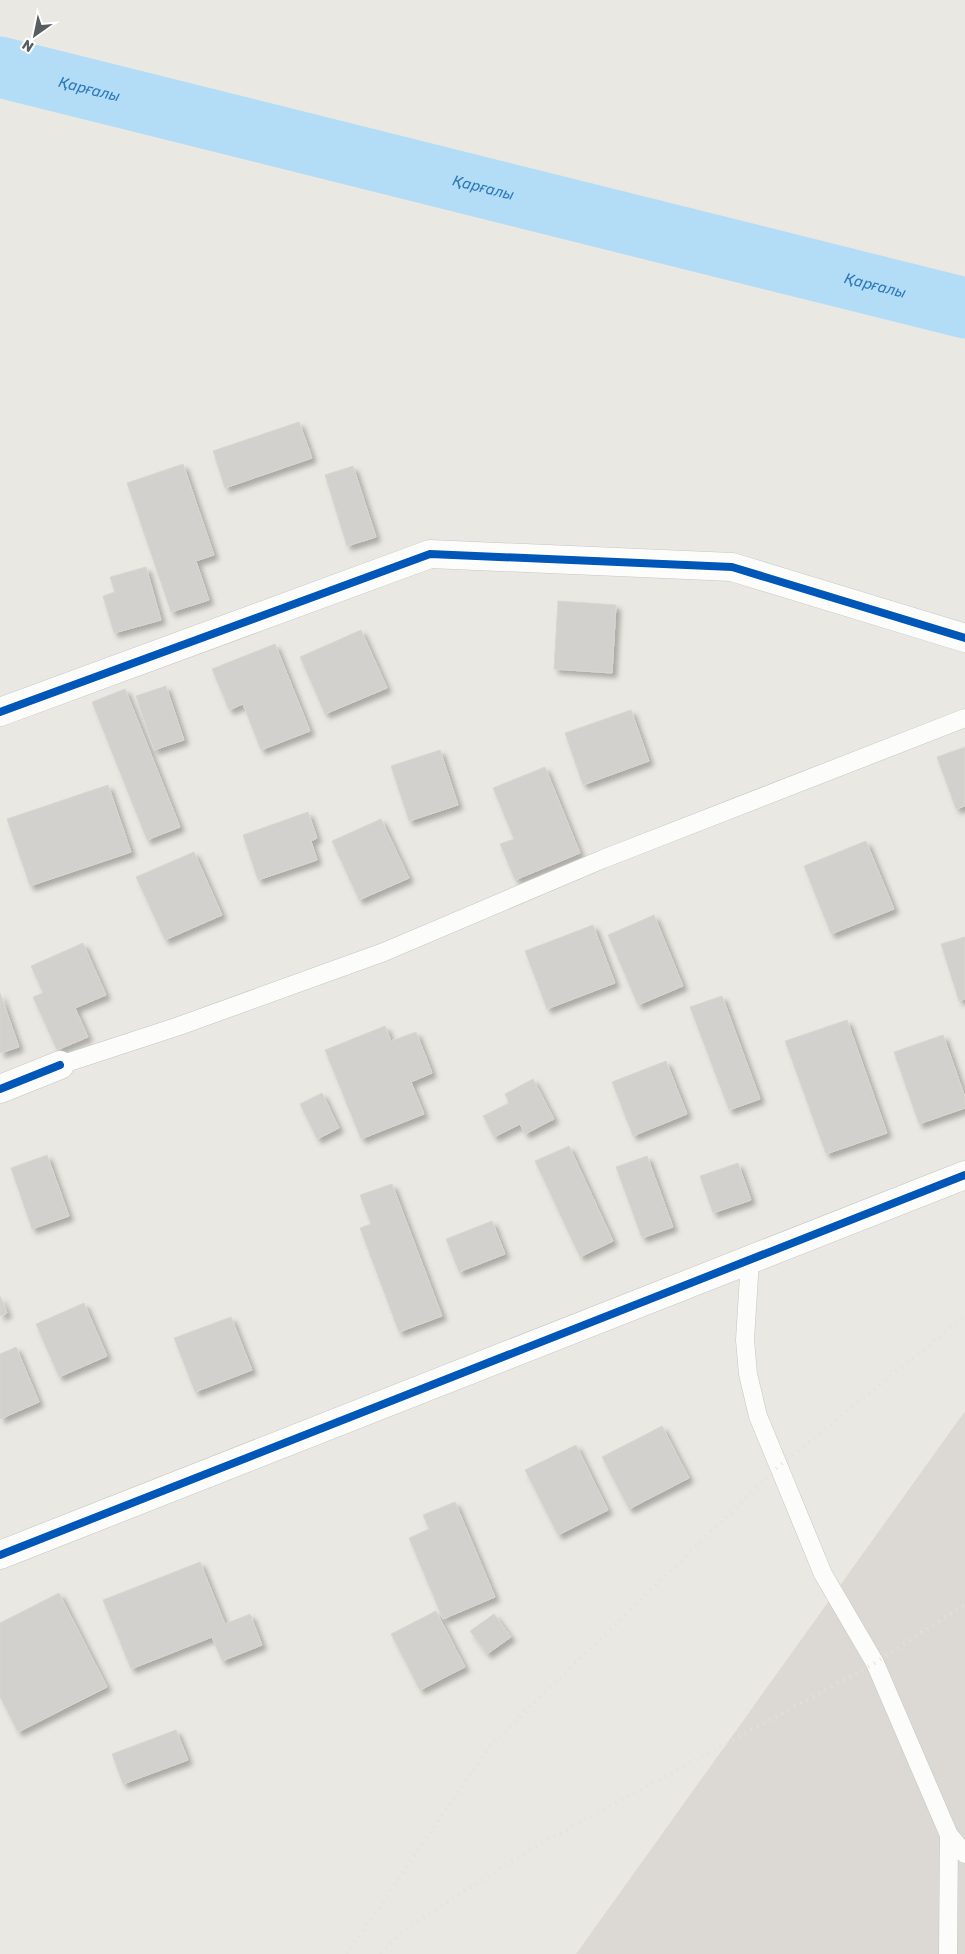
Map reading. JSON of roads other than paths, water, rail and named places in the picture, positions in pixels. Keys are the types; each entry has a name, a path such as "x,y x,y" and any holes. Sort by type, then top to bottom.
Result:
{"street":[{"path":"0,712 430,554 732,567 965,638"},
{"path":"0,1089 60,1065"},
{"path":"0,1555 965,1175"}],"lane":[{"path":"60,1065 179,1026 384,952 604,859 965,718"},
{"path":"750,1260 744,1340 748,1374 758,1416 824,1574 875,1663 949,1834 965,1854"},
{"path":"948,1954 949,1834"}],"waterway":[{"name":"Қарғалы","path":"0,67 965,308"}],"railway":[{"path":"347,1954 490,1746 779,1466 965,1316"},
{"path":"381,1954 406,1929 529,1850 875,1663 965,1604"}]}
